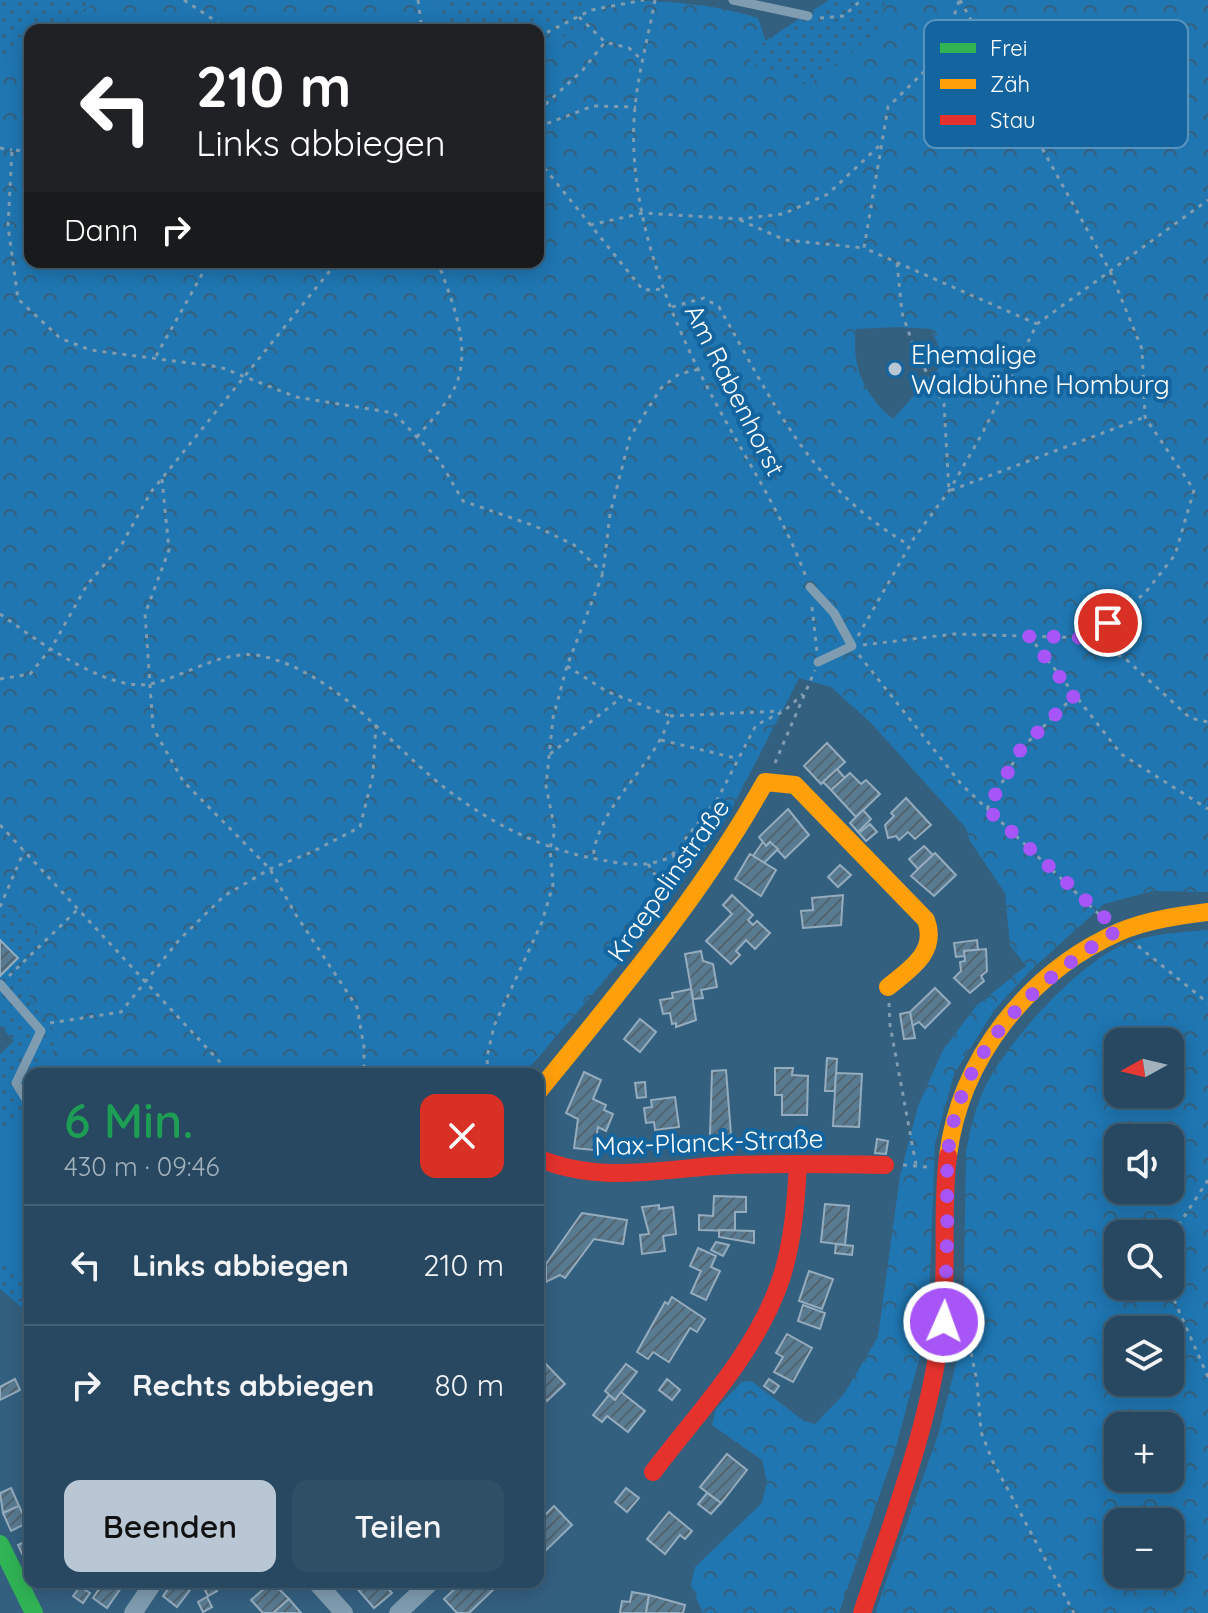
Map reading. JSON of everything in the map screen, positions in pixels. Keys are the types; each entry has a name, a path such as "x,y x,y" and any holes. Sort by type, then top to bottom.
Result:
{"street":[{"path":"765,782 783,781 795,785 926,920 932,936 926,953 888,987"},
{"name":"Kraepelinstraße","path":"544,1085 683,913 720,860 765,782"},
{"path":"862,1613 935,1373 944,1322 946,1172 957,1109 985,1048 1004,1022 1042,982 1118,930 1167,915 1208,912"},
{"name":"Max-Planck-Straße","path":"544,1161 568,1171 603,1174 701,1166 885,1165"},
{"path":"653,1472 766,1314 781,1280 791,1241 798,1164"},
{"path":"0,1544 34,1613"},
{"path":"133,1613 150,1588"},
{"path":"321,1588 344,1613"},
{"path":"398,1613 425,1588"}],"lane":[{"path":"733,0 808,16"},
{"path":"810,587 834,613 852,646 818,662"},
{"path":"0,984 39,1025 40,1038 16,1083 24,1096"}],"path":[{"path":"184,0 220,24"},
{"path":"418,0 421,24"},
{"path":"591,0 591,10"},
{"path":"544,34 591,10 644,0"},
{"name":"Am Rabenhorst","path":"655,0 636,107 636,190 664,289 700,369 787,527 810,587 818,662 765,782"},
{"path":"808,16 844,16 861,0"},
{"path":"953,20 960,0"},
{"path":"960,0 971,20"},
{"path":"579,16 605,42 629,48 643,61"},
{"path":"544,106 582,71 605,42"},
{"path":"864,248 888,107 924,72"},
{"path":"544,125 593,106 636,107"},
{"path":"590,225 643,213 739,219 783,214 828,194 882,143"},
{"path":"0,148 24,151"},
{"path":"1042,148 1110,271 1142,349 1145,417 1194,490 1175,555 1145,593 1090,638"},
{"path":"12,150 8,226 18,299 60,338 90,350 220,367 296,397 394,413 439,460 463,501 535,526 574,545 603,573"},
{"path":"544,167 643,290 664,289"},
{"path":"852,646 910,546 949,491 1037,324 1208,200"},
{"path":"739,219 785,240 864,248 1037,324"},
{"path":"897,263 902,313 916,353 944,404 949,491"},
{"path":"155,357 206,268"},
{"path":"0,679 30,674 52,647 87,585 122,544 162,479 332,268"},
{"path":"417,437 443,407 459,376 457,315 440,268"},
{"path":"672,307 704,298 719,307 785,426 829,482 869,522 910,546"},
{"path":"488,1068 494,1026 542,922 553,885 550,848 555,831 546,786 553,718 567,666 603,573 610,514 630,437 661,388 679,374 700,369"},
{"path":"949,491 1145,417"},
{"path":"162,479 169,550 145,614 153,728 183,781 270,869 296,915 357,1007 364,1068"},
{"path":"0,614 95,673 126,685 150,684 240,655 263,656 332,690 376,724 439,783 494,824 550,848 593,858 648,864 701,849 720,860"},
{"path":"852,646 954,634 1090,638 1128,661 1190,718 1208,722"},
{"path":"1029,636 1121,754 1208,809"},
{"path":"852,646 962,785 1118,930 1208,1003"},
{"path":"567,666 606,691 670,716 784,711"},
{"path":"670,856 717,800 756,725 784,711 806,692"},
{"path":"550,754 623,696"},
{"path":"987,809 1021,749 1074,696"},
{"path":"593,858 595,835 661,740 670,716"},
{"path":"39,1025 121,1012 179,940 224,896 270,869 360,827 373,775 376,724"},
{"path":"661,740 737,758"},
{"path":"0,825 225,1068"},
{"path":"0,907 24,851"},
{"path":"648,864 683,913"},
{"path":"0,984 78,909"},
{"path":"888,987 890,1025 916,1165"},
{"path":"885,1165 916,1165 946,1172"},
{"path":"1208,1180 1178,1226 1171,1293 1208,1377"},
{"path":"960,1306 977,1381 981,1432 993,1462 1074,1613"}],"green space":[{"path":"0,0 99,0 61,24 24,24 24,48 0,63"},
{"path":"99,0 436,0 444,24 61,24"},
{"path":"436,0 582,0 579,28 544,48 544,24 444,24"},
{"path":"582,0 671,2 714,8 758,18 766,42 754,48 749,62 808,85 880,30 885,0 1208,0 1208,892 1153,891 1104,904 1030,971 995,1009 954,1074 935,1144 928,1325 896,1447 839,1613 703,1613 691,1585 695,1567 762,1503 767,1482 762,1460 712,1425 716,1409 742,1382 751,1381 804,1421 815,1424 844,1394 878,1337 900,1176 918,1106 943,1050 976,1006 1026,966 1010,945 1005,893 970,841 966,828 871,723 831,687 799,678 728,816 632,948 529,1068 39,1068 56,1047 56,1033 30,999 26,982 47,953 35,927 0,900 0,63 24,48 24,268 544,268 544,48 579,28","holes":["856,329 931,329 945,361 893,419 874,400 862,379 856,355"]},
{"path":"829,0 885,0 880,30 808,85 749,62 754,48"},
{"path":"0,900 35,927 48,954 30,1000 57,1033 56,1047 39,1068 24,1068 24,1309 0,1289 0,1054 14,1041 0,1025"},
{"path":"1208,930 1208,1613 875,1613 938,1435 963,1337 966,1153 974,1117 987,1083 1012,1045 1047,1004 1086,968 1124,944 1165,934"},
{"path":"24,1119 24,1281 0,1253 0,1132 3,1135"}],"building":[{"path":"827,743 845,762 821,784 804,766"},
{"path":"837,769 845,778 831,790 823,782"},
{"path":"850,773 861,784 866,780 880,794 856,817 831,790"},
{"path":"906,798 931,825 915,839 908,832 899,840 896,836 888,838 885,825 894,816 891,813"},
{"path":"788,809 809,835 785,858 770,842 766,846 759,837"},
{"path":"863,810 871,819 858,832 850,823"},
{"path":"870,824 877,832 866,841 859,833"},
{"path":"763,842 766,846 770,842 778,849 764,863 753,856"},
{"path":"924,846 933,855 918,869 909,859"},
{"path":"935,853 956,875 934,896 911,876"},
{"path":"750,854 776,870 761,896 735,879"},
{"path":"840,865 851,875 838,887 828,877"},
{"path":"732,895 753,915 748,920 753,925 757,921 770,933 755,949 746,940 736,951 740,955 731,964 706,941 732,914 723,905"},
{"path":"843,895 841,925 803,928 801,911 813,910 812,898"},
{"path":"0,940 18,958 0,976"},
{"path":"977,940 978,950 964,951 965,956 956,957 954,943"},
{"path":"986,949 987,971 981,976 984,981 970,993 954,978 961,971 960,962 965,961 964,951"},
{"path":"701,951 703,961 713,964 717,987 701,990 703,998 693,999 685,954"},
{"path":"935,988 950,1003 925,1028 919,1022 912,1026 910,1012"},
{"path":"691,989 696,1020 676,1027 676,1023 672,1024 670,1013 663,1014 660,1000 673,998 672,993"},
{"path":"910,1012 915,1038 904,1039 900,1014"},
{"path":"640,1019 656,1032 640,1052 624,1039"},
{"path":"827,1058 837,1059 835,1091 825,1091"},
{"path":"775,1068 793,1068 792,1075 808,1076 807,1115 782,1115 782,1095 775,1095"},
{"path":"726,1070 731,1135 710,1136 712,1071"},
{"path":"584,1072 601,1080 593,1099 606,1105 604,1110 613,1114 606,1131 598,1127 594,1150 574,1148 578,1119 566,1113"},
{"path":"836,1073 862,1074 859,1127 833,1126"},
{"path":"645,1082 646,1097 637,1098 635,1083"},
{"path":"675,1097 679,1127 655,1130 654,1122 646,1123 644,1108 652,1107 651,1100"},
{"path":"877,1139 888,1141 886,1154 875,1153"},
{"path":"714,1196 746,1197 746,1212 735,1212 735,1231 699,1230 699,1215 713,1216"},
{"path":"825,1204 849,1206 845,1245 821,1242"},
{"path":"659,1205 659,1209 673,1207 676,1234 663,1236 665,1251 642,1254 640,1235 649,1234 642,1207"},
{"path":"582,1213 627,1220 623,1244 594,1239 565,1278 560,1275 546,1282 546,1264"},
{"path":"719,1230 754,1231 754,1243 719,1237"},
{"path":"716,1242 729,1245 723,1256 711,1250"},
{"path":"836,1244 853,1246 852,1255 835,1253"},
{"path":"698,1248 716,1256 711,1267 720,1271 706,1300 691,1293 701,1271 690,1266"},
{"path":"809,1271 833,1279 822,1309 799,1301"},
{"path":"672,1297 705,1319 697,1332 690,1328 669,1362 653,1352 648,1359 637,1352 665,1302 668,1304"},
{"path":"803,1305 825,1313 820,1329 798,1321"},
{"path":"787,1334 812,1348 793,1382 774,1372 783,1357 776,1353"},
{"path":"544,1362 565,1384 547,1401 544,1397"},
{"path":"626,1364 637,1372 615,1400 605,1391"},
{"path":"15,1379 20,1390 0,1400 0,1387"},
{"path":"667,1379 680,1390 672,1400 659,1390"},
{"path":"769,1379 779,1386 774,1393 764,1386"},
{"path":"621,1392 645,1411 628,1432 607,1416 602,1422 593,1415 609,1395 615,1400"},
{"path":"727,1454 747,1470 721,1503 700,1487"},
{"path":"11,1488 19,1506 3,1513 0,1493"},
{"path":"626,1488 639,1498 627,1512 615,1502"},
{"path":"707,1493 721,1503 711,1514 698,1504"},
{"path":"19,1506 24,1524 11,1531 3,1513"},
{"path":"554,1506 572,1525 544,1552 544,1516"},
{"path":"669,1512 692,1531 685,1539 680,1535 665,1554 647,1539"},
{"path":"24,1542 24,1558 18,1545"},
{"path":"79,1588 90,1593 83,1603 73,1596"},
{"path":"100,1588 121,1588 107,1608 93,1598"},
{"path":"169,1588 190,1590 177,1607 163,1596"},
{"path":"204,1588 215,1588 217,1591 208,1596"},
{"path":"265,1588 278,1588 289,1599 273,1613 263,1613 251,1600"},
{"path":"357,1588 387,1588 392,1593 374,1608"},
{"path":"456,1588 495,1588 469,1613 457,1613 444,1599"},
{"path":"632,1592 649,1595 646,1613 620,1613 622,1601 630,1602"},
{"path":"649,1595 685,1605 683,1613 646,1613"},
{"path":"207,1597 212,1607 203,1612 198,1602"},
{"path":"289,1599 301,1613 273,1613"}],"traffic: fast":[{"path":"0,1544 34,1613"}],"traffic: slow":[{"path":"544,1085 687,903 765,782 795,785 926,920 929,931 925,951 888,987"},
{"path":"948,1156 955,1120 967,1085 1004,1022 1029,995 1056,970 1086,949 1119,932 1151,921 1208,912"}],"traffic: jam":[{"path":"862,1613 910,1468 930,1395 944,1300 948,1156"},
{"path":"544,1160 585,1171 609,1173 750,1164 885,1165"},
{"path":"653,1472 742,1357 770,1306 788,1251 798,1164"}],"place":[{"name":"Ehemalige Waldbühne Homburg","path":"895,369"}],"route":[{"path":"944,1322 946,1172 950,1138 968,1080 985,1048 1004,1022 1042,982 1118,930 987,809 1007,779 1021,749 1074,696 1029,636 1090,638 1108,623"}]}
